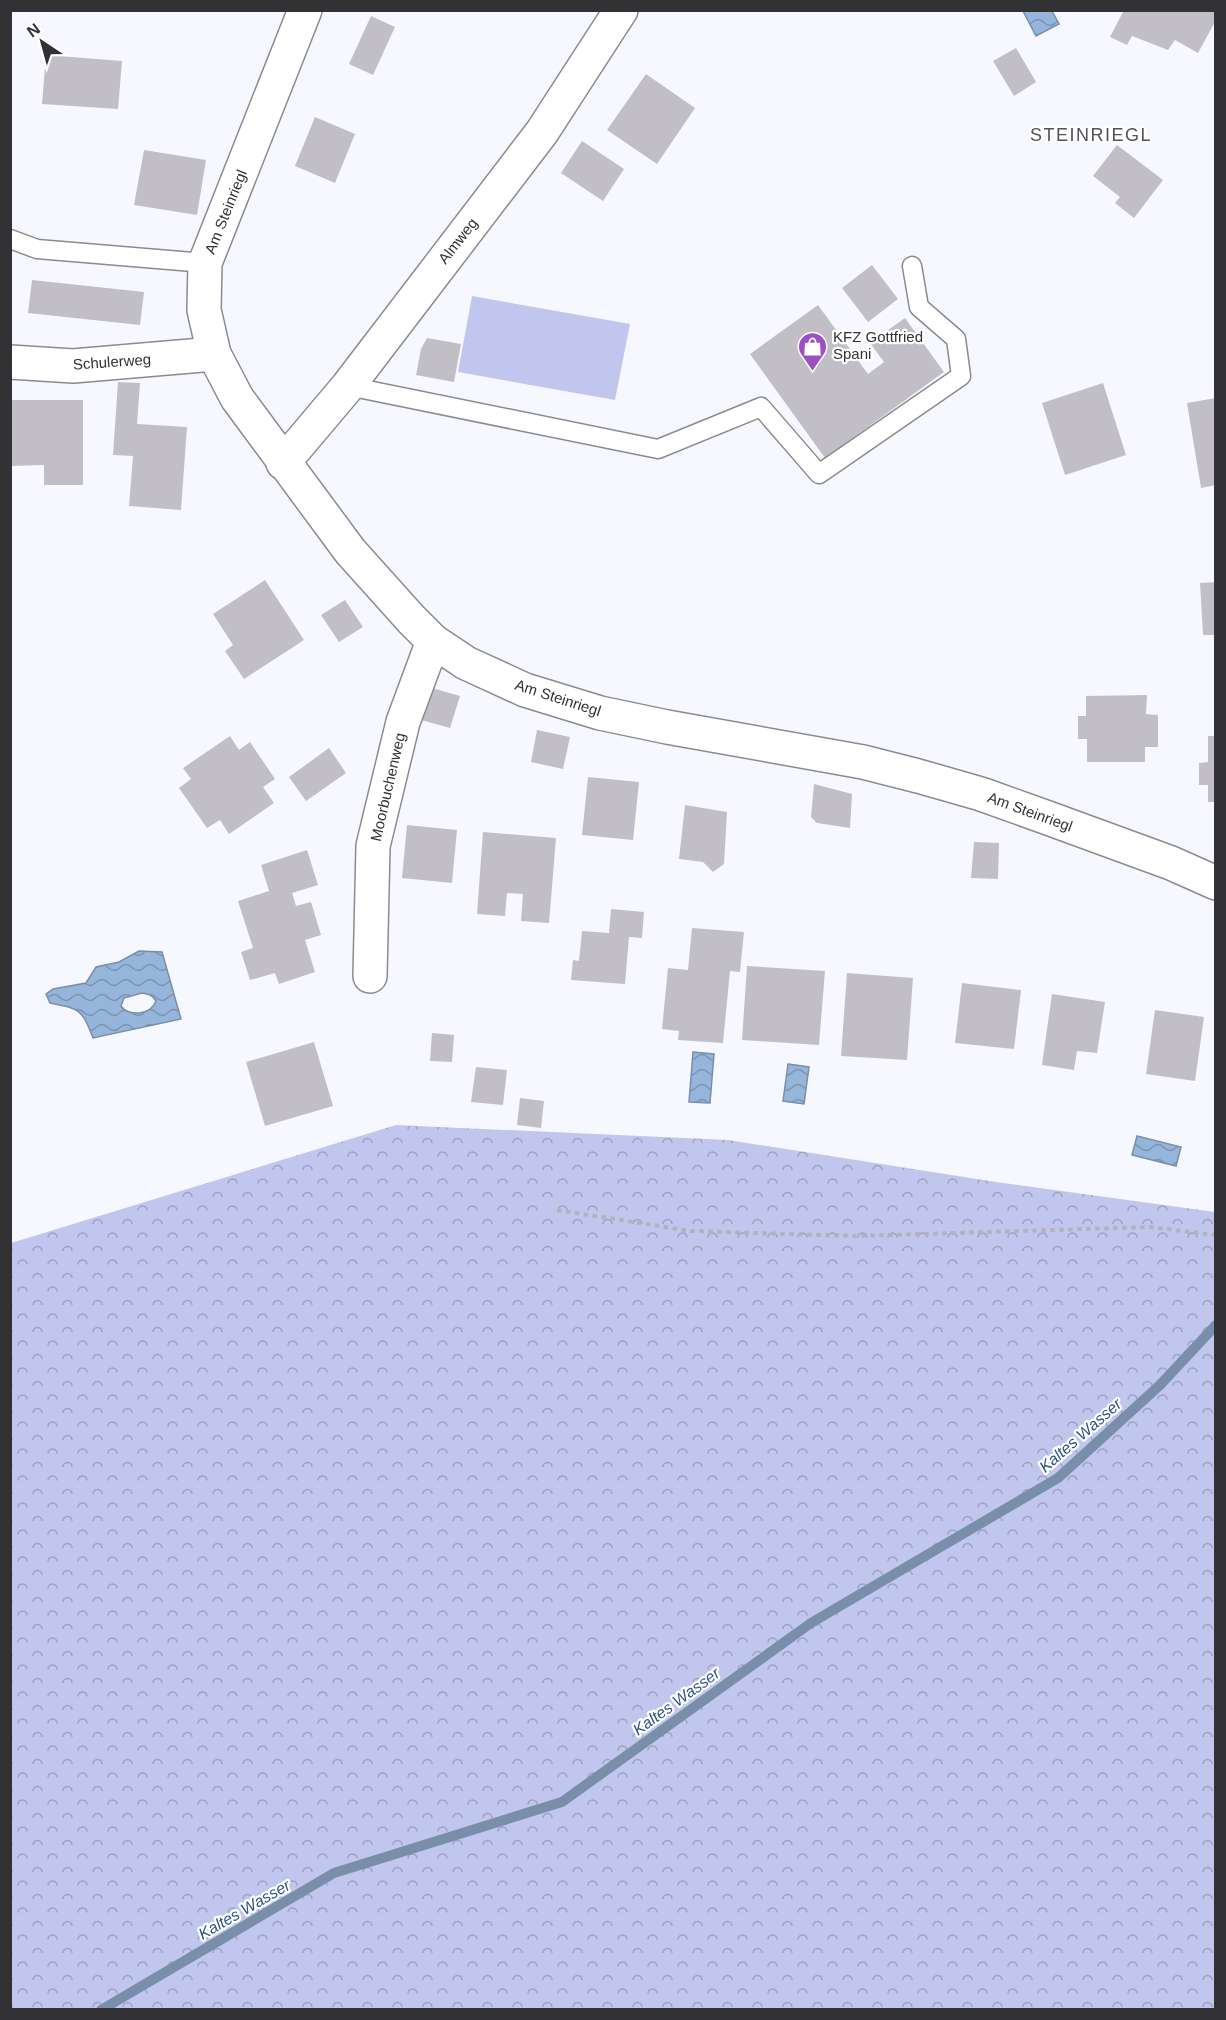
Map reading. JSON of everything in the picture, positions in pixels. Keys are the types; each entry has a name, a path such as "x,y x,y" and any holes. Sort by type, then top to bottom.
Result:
{"street":[{"name":"Am Steinriegl","path":"305,10 205,263 204,310 214,354 237,398 350,551 433,641 466,663 525,690 622,717 863,762 918,776 981,794 1048,818 1171,863 1215,883"},
{"name":"Almweg","path":"283,463 348,386 542,132 621,10"},
{"name":"Schulerweg","path":"10,362 73,366 214,354"},
{"name":"Moorbuchenweg","path":"370,976 373,846 403,722 433,641"}],"lane":[{"path":"10,239 37,249 205,263"},
{"path":"348,386 658,449 761,407 819,474 961,376 956,339 919,308 912,266"}],"path":[{"path":"557,1210 691,1231 715,1232 857,1236 1150,1227 1215,1235"}],"green space":[{"path":"472,296 630,324 615,400 458,372"},
{"path":"396,1125 728,1140 996,1182 1215,1212 1215,2009 11,2009 11,1243"}],"water":[{"path":"1023,11 1052,11 1059,24 1036,36"},
{"path":"139,951 162,952 181,1019 93,1038 86,1021 79,1012 50,1003 46,994 53,989 86,983 96,967 119,962","holes":["142,993 152,996 156,1001 153,1006 139,1013 124,1010 121,1006 124,998"]},
{"path":"693,1052 714,1054 710,1103 689,1102"},
{"path":"788,1064 809,1067 804,1104 783,1101"},
{"path":"1137,1136 1181,1147 1176,1166 1132,1155"}],"building":[{"path":"1124,10 1211,10 1216,13 1216,20 1198,53 1175,40 1168,50 1132,36 1127,45 1110,37"},
{"path":"371,16 395,27 373,75 349,64"},
{"path":"1016,48 1036,82 1014,96 993,61"},
{"path":"46,55 122,61 118,109 42,104"},
{"path":"646,74 695,108 657,164 607,130"},
{"path":"315,117 355,134 335,183 295,166"},
{"path":"582,141 624,169 603,201 561,173"},
{"path":"1117,145 1163,180 1134,218 1115,203 1120,197 1093,176"},
{"path":"144,150 206,160 197,215 134,205"},
{"path":"872,265 898,299 868,322 842,288"},
{"path":"32,280 144,292 140,325 28,313"},
{"path":"818,305 868,374 884,362 870,343 905,318 944,372 825,458 750,354"},
{"path":"427,338 461,344 454,382 416,375 421,349"},
{"path":"118,382 140,383 137,424 187,427 181,510 129,506 133,456 113,455"},
{"path":"1103,383 1126,455 1065,475 1042,403"},
{"path":"1216,398 1216,485 1201,488 1187,403"},
{"path":"10,400 83,400 83,485 44,485 44,465 10,466"},
{"path":"265,580 304,640 244,679 225,651 233,645 213,614"},
{"path":"1216,582 1216,635 1203,635 1200,583"},
{"path":"345,600 363,627 339,642 321,615"},
{"path":"432,688 460,696 450,728 421,720"},
{"path":"1147,695 1146,714 1158,715 1158,747 1145,747 1145,762 1087,762 1087,739 1078,739 1078,716 1086,716 1086,696"},
{"path":"537,730 570,737 563,769 531,762"},
{"path":"230,736 239,750 250,742 275,779 263,787 274,803 229,834 220,820 207,828 179,788 191,779 183,768"},
{"path":"1208,736 1216,736 1216,802 1208,802 1208,785 1199,785 1199,763 1208,762"},
{"path":"329,748 346,773 306,801 289,777"},
{"path":"588,777 639,782 633,840 582,835"},
{"path":"814,784 852,794 850,828 817,823 811,817"},
{"path":"685,805 727,812 724,864 713,872 703,862 679,859"},
{"path":"407,825 457,830 452,883 402,878"},
{"path":"483,832 556,838 549,923 521,921 523,894 507,893 505,916 477,914"},
{"path":"974,842 999,843 998,879 971,878"},
{"path":"307,850 318,885 292,893 296,906 311,902 321,935 305,940 315,972 279,984 275,973 250,980 241,952 253,948 238,901 269,891 261,865"},
{"path":"611,909 644,912 642,938 629,937 625,984 571,980 573,960 579,961 582,931 609,933"},
{"path":"692,928 744,932 740,972 730,971 723,1043 678,1040 679,1031 662,1029 668,968 688,970"},
{"path":"747,966 825,971 819,1045 742,1040"},
{"path":"847,973 913,978 907,1060 841,1056"},
{"path":"962,983 1021,990 1014,1049 955,1043"},
{"path":"1052,994 1105,1002 1097,1053 1077,1051 1074,1070 1042,1065"},
{"path":"1155,1010 1204,1017 1195,1081 1146,1074"},
{"path":"432,1033 454,1035 452,1062 430,1061"},
{"path":"314,1042 333,1106 265,1126 246,1062"},
{"path":"476,1067 507,1070 503,1105 471,1102"},
{"path":"520,1098 544,1101 541,1128 517,1125"}],"waterway":[{"name":"Kaltes Wasser","path":"101,2010 334,1873 562,1802 811,1623 1058,1478 1160,1385 1216,1325"}],"place":[{"name":"KFZ Gottfried Spani","path":"812,372"}],"district":[{"name":"STEINRIEGL","path":"1091,135"}]}
